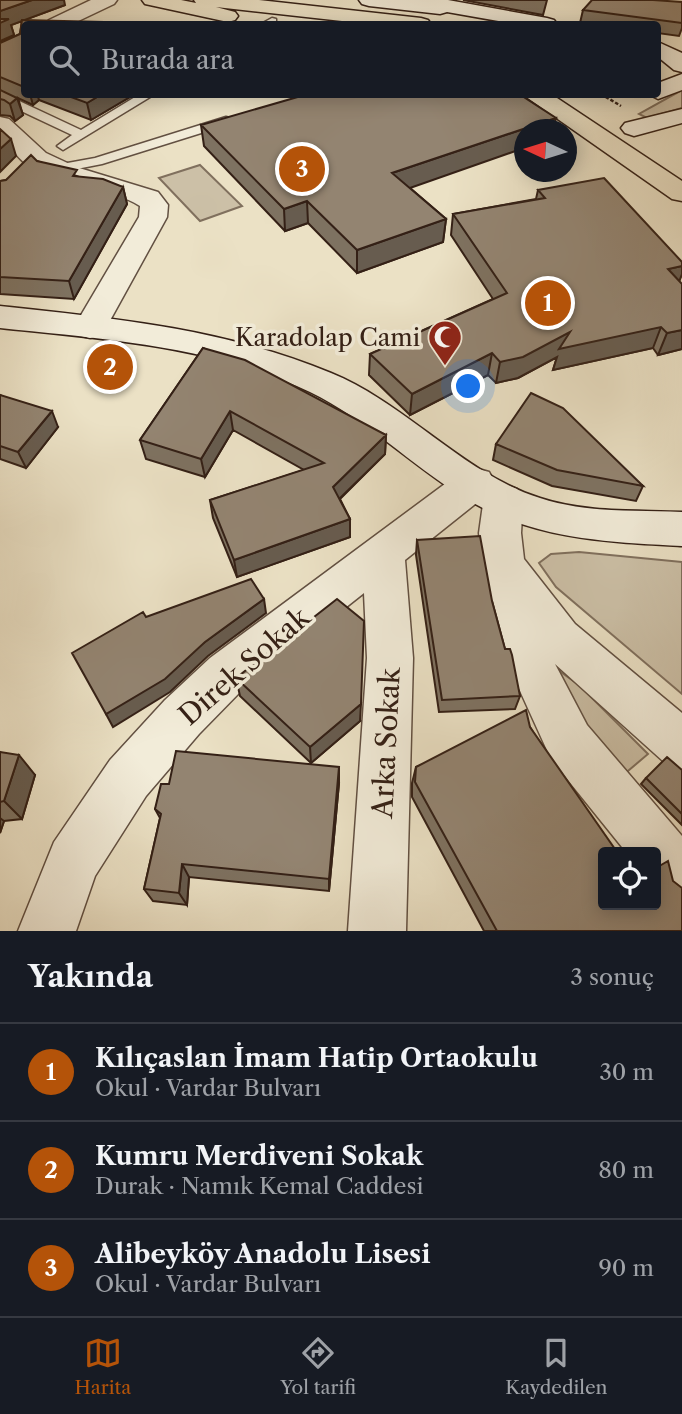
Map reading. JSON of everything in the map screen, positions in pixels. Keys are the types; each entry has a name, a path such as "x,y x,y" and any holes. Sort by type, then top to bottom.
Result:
{"main road":[{"path":"152,0 257,21"},
{"path":"204,0 399,21"},
{"path":"540,98 682,193"},
{"path":"592,132 624,122 676,133"}],"street":[{"path":"62,21 107,0"},
{"path":"369,0 478,11"},
{"path":"414,0 531,21"},
{"path":"661,42 682,45"},
{"path":"661,51 670,54 682,65"},
{"path":"661,78 682,80"},
{"path":"661,90 682,80"},
{"path":"624,122 648,98"},
{"path":"624,122 676,133"},
{"path":"0,124 42,162 148,198 154,205 153,217 90,327"},
{"path":"0,317 200,343 265,360 303,375 375,412 489,492 530,512 558,519 682,529"},
{"path":"489,492 513,615 534,671 569,742 682,878"},
{"name":"Direk Sokak","path":"47,931 72,861 128,778 173,727 227,673 384,556 489,492"},
{"name":"Arka Sokak","path":"377,931 390,658 384,556"},
{"path":"504,565 559,639 682,745"}],"lane":[{"path":"0,96 82,135"},
{"path":"42,162 142,98"},
{"path":"42,162 97,161 237,118"}],"shaded area":[{"path":"682,90 682,108 647,118 639,114"},
{"path":"200,165 242,206 200,221 159,178"},
{"path":"579,552 682,562 682,694 556,587 539,563 551,554"},
{"path":"555,668 579,685 648,754 622,776 577,714"}],"building":[{"path":"0,0 32,0 0,11"},
{"path":"592,0 682,2 682,23 583,10"},
{"path":"21,27 21,86 0,77 0,43 20,34"},
{"path":"0,90 17,98 10,104 0,99"},
{"path":"74,98 95,98 87,103"},
{"path":"294,98 525,98 556,118 514,119 514,132 392,173 446,219 357,250 307,201 284,209 201,125"},
{"path":"0,129 11,139 0,149"},
{"path":"31,155 37,161 77,170 73,176 103,179 123,187 69,281 0,277 0,181 6,180"},
{"path":"604,178 682,262 682,266 668,269 682,284 682,330 667,333 661,327 559,349 570,332 523,357 500,362 492,353 412,394 370,354 507,293 453,214 545,198 538,190"},
{"path":"203,348 245,360 386,435 333,487 350,519 234,560 210,500 324,463 230,411 201,459 140,440"},
{"path":"531,393 563,408 643,486 557,470 496,444"},
{"path":"0,395 52,411 18,452 0,446"},
{"path":"480,536 492,601 505,649 510,649 512,655 520,696 442,700 417,540"},
{"path":"251,579 264,599 205,642 165,679 106,714 72,653 143,612 146,617"},
{"path":"337,599 364,621 361,704 310,747 236,678"},
{"path":"526,710 530,727 614,847 598,847 598,910 661,910 661,865 668,861 673,881 682,888 682,931 497,931 415,782 416,767"},
{"path":"176,751 339,767 329,879 182,864 179,893 144,889 161,814 155,809 161,784 169,784"},
{"path":"0,752 19,755 4,801 0,802"},
{"path":"667,757 682,770 682,814 646,778"}],"place":[{"name":"Alibeyköy Anadolu Lisesi","path":"302,169"},
{"name":"Kılıçaslan İmam Hatip Ortaokulu","path":"548,303"},
{"name":"Kumru Merdiveni Sokak","path":"110,367"},
{"name":"Karadolap Cami","path":"445,367"}]}
